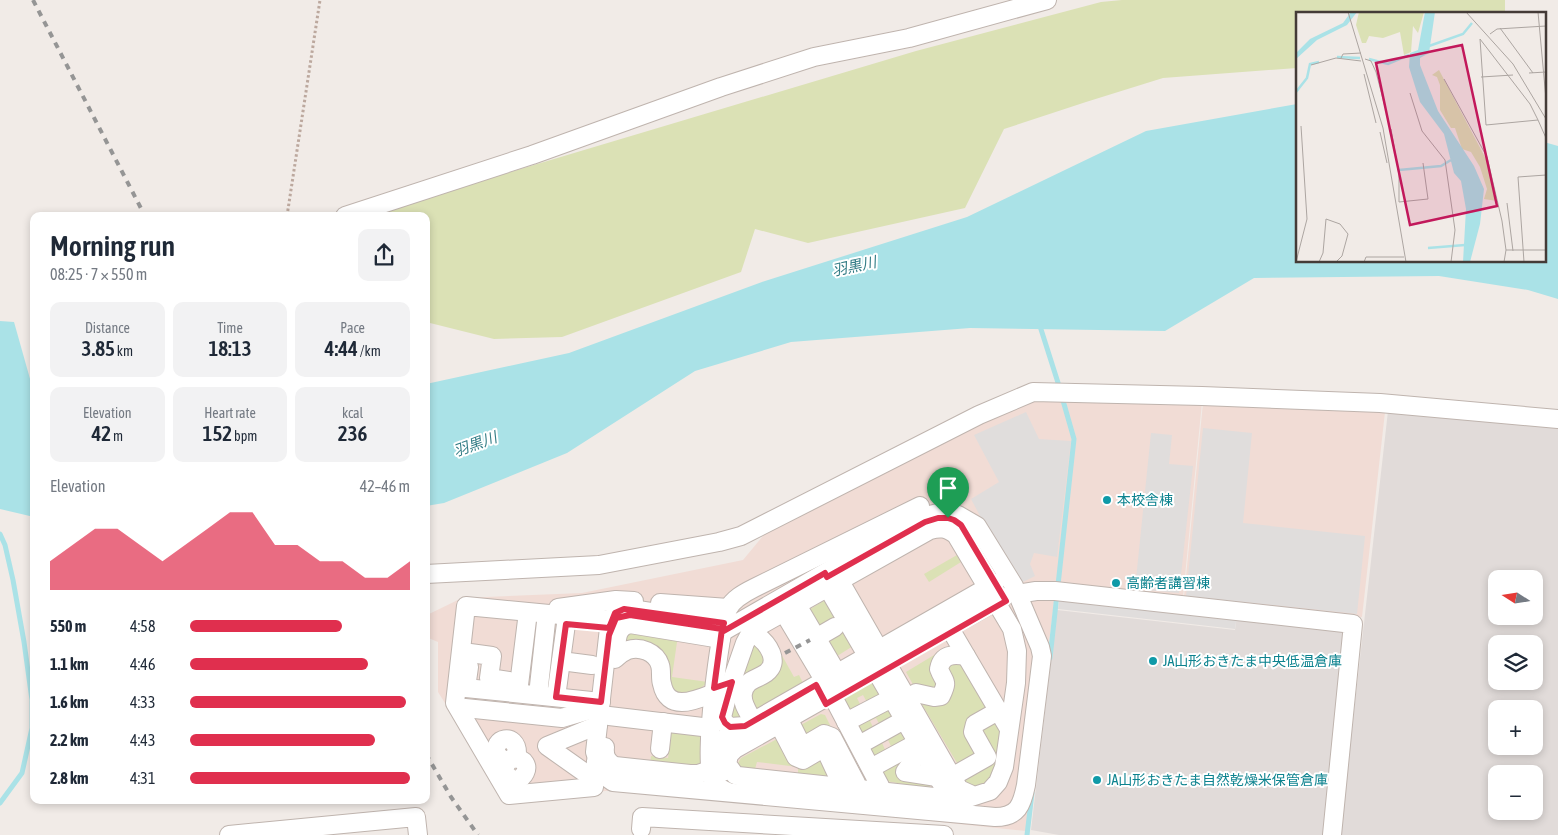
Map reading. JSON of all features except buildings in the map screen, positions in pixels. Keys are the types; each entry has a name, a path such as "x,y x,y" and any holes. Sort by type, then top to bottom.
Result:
{"street":[{"path":"357,212 532,155 721,87 814,57 909,38 1047,0"},
{"path":"430,574 599,565 741,536 979,415 1033,392 1380,403 1558,419"},
{"path":"723,789 712,778 719,753 725,738 749,724 881,660 996,596 1014,586 977,526 966,513 958,508 936,503 920,506 739,596 723,628 714,691 719,753 735,775 738,776 956,798 990,791 998,782 1004,767 1016,683 1016,651 1012,629 996,596"},
{"path":"749,724 730,727 722,717 732,682 752,630 834,579 922,517 938,513 950,513 977,526"},
{"path":"610,628 546,622 466,606 455,703 600,713 663,722 719,753 956,798 988,811 1002,806 1014,795 1020,783 1034,656 1033,647 953,538 947,533 940,531 723,628 625,625 617,635 615,659 600,713 604,753 609,763 615,766 698,774 719,753 724,746 824,687"},
{"path":"750,639 789,616 834,579"},
{"path":"834,579 959,789 956,798"},
{"path":"881,660 948,634 996,596 1036,591 1352,624 1332,835"},
{"path":"600,713 547,746 596,767 613,782 723,789 1006,817 1017,811 1023,799 1042,656 1040,647 996,596"},
{"path":"525,617 616,600 723,628"},
{"path":"610,628 525,617 474,615 465,704 502,758 509,795 525,786 594,787 595,752 610,628 616,618 630,615 723,628"},
{"path":"789,616 816,638 824,687 859,745 863,781"},
{"path":"789,616 824,687 863,781"},
{"path":"511,689 525,617"},
{"path":"538,695 546,622"},
{"path":"556,697 566,624"},
{"path":"816,638 835,627"},
{"path":"948,634 966,656 1009,729"},
{"path":"749,724 743,694 750,681 766,673 772,666 773,660 769,647 750,639"},
{"path":"615,659 622,652 630,649 655,655 661,665 662,685 667,696 677,702 690,703 732,682"},
{"path":"470,653 492,656 489,678 511,689 556,697 600,713"},
{"path":"912,696 916,693 934,697 941,696 946,680 939,669 943,660 949,655 954,654 966,656"},
{"path":"881,660 912,696 957,774 963,786 956,798"},
{"path":"881,660 892,698 937,777 956,798"},
{"path":"561,661 592,665"},
{"path":"719,753 737,755 786,726 824,687"},
{"path":"465,704 511,689"},
{"path":"863,781 877,727 892,698"},
{"path":"957,774 988,757 973,732 975,724 998,711"},
{"path":"859,745 877,727 904,720"},
{"path":"660,749 663,722"},
{"path":"846,722 877,727 919,746"},
{"path":"786,726 800,742 807,744 824,734 832,738 863,781"},
{"path":"919,746 904,772 937,777"},
{"path":"502,758 519,758 524,761 526,766 525,786"},
{"path":"229,835 416,817 418,835"},
{"path":"641,829 642,817 944,835"}],"path":[{"path":"288,212 320,0"}],"shaded area":[{"path":"1031,397 1202,402 1183,597 1056,586 1026,831 628,789 506,800 438,692 438,642 430,639 430,614 462,598 582,593 743,560 768,530"},
{"path":"1203,403 1385,412 1362,617 1184,597"},
{"path":"1388,411 1558,427 1558,835 1340,835"},
{"path":"1026,412 1039,439 1071,441 1057,557 1034,553 1030,564 1035,576 1017,585 971,499 999,482 974,435"},
{"path":"1203,428 1252,433 1243,523 1365,536 1357,614 1186,596"},
{"path":"1151,433 1172,435 1169,464 1193,466 1179,593 1135,589"},
{"path":"1060,595 1237,615 1235,629 1058,609"},
{"path":"1057,610 1235,630 1237,615 1349,627 1326,835 1059,835 1031,830"}],"green space":[{"path":"1122,0 1505,0 1505,12 1296,12 1296,68 1163,78 1004,129 965,208 808,243 755,229 741,272 562,337 494,339 430,323 430,212 376,212 916,51 1101,2"},
{"path":"957,555 961,562 929,582 924,574"},
{"path":"825,600 853,646 834,658 807,611"},
{"path":"625,630 678,635 672,677 708,682 691,696 683,698 671,689 664,654 655,645 648,643 638,644 620,649"},
{"path":"770,634 794,677 799,675 803,683 802,687 754,713 747,701 750,687 773,675 764,637"},
{"path":"755,642 763,646 766,666 744,678 745,718 735,719 729,716 749,646"},
{"path":"954,643 940,691 915,688 906,672"},
{"path":"961,659 991,708 969,721 978,756 960,768 920,701 932,703 944,666"},
{"path":"874,682 886,697 869,706 863,695 857,698 863,710 850,717 844,703 844,698"},
{"path":"890,704 899,721 882,729 876,718 870,721 876,733 863,740 854,723"},
{"path":"821,714 825,715 831,727 808,740 797,727"},
{"path":"995,720 1003,730 999,767 992,778 978,787 968,785 965,780 995,760 982,734 983,727"},
{"path":"903,727 912,743 894,752 888,740 882,743 888,756 875,763 866,746"},
{"path":"672,730 698,734 703,738 700,765 692,770 650,764 651,756 668,758"},
{"path":"777,739 819,755 834,777 798,773 798,767 757,762 755,769 741,767 738,763 741,758"},
{"path":"915,747 898,774 932,781 930,787 925,788 886,781 879,767"}],"water":[{"name":"羽黒川","path":"1296,104 1296,262 1546,262 1546,143 1558,146 1558,299 1528,290 1439,276 1254,278 1165,331 970,328 791,342 695,371 567,453 444,503 430,505 430,383 569,353 765,281 967,217 1146,131"},
{"path":"0,321 14,322 30,379 30,516 0,509"}],"waterway":[{"path":"1039,323 1060,389"},
{"path":"1050,658 1074,439 1062,397"},
{"path":"0,534 5,545 13,580 30,686"},
{"path":"0,803 22,773 30,737"},
{"path":"1027,835 1032,793"}],"railway":[{"path":"33,0 143,212"},
{"path":"785,653 810,640"},
{"path":"430,761 451,797 478,835"}],"place":[{"name":"本校舎棟","path":"1107,500"},
{"name":"高齢者講習棟","path":"1116,583"},
{"name":"JA山形おきたま中央低温倉庫","path":"1153,661"},
{"name":"JA山形おきたま自然乾燥米保管倉庫","path":"1097,780"}],"route":[{"path":"948,518 938,518 925,522 827,577 825,573 722,632 722,629 630,615 616,618 609,635 601,702 556,697 566,624 609,628 615,613 619,610 631,609 724,623 722,629 714,688 732,682 722,717 730,727 745,726 816,685 826,704 1006,601 961,525 948,518"}]}
